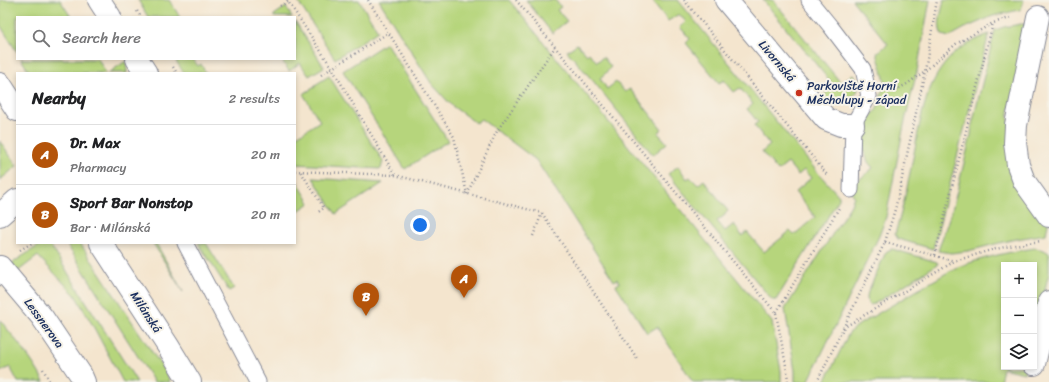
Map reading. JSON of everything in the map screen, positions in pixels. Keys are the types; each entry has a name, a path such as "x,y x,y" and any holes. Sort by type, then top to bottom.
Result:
{"street":[{"path":"99,0 109,16"},
{"name":"Livornská","path":"726,0 826,120 841,126 852,125"},
{"path":"1038,17 1016,126 1014,143 1018,165 1024,181 1049,216"},
{"path":"138,60 145,72"},
{"path":"0,84 16,108"},
{"path":"0,215 16,201"},
{"name":"Milánská","path":"102,244 190,382"},
{"name":"Lessnerova","path":"0,267 42,317 81,375 84,382"},
{"path":"1037,352 1049,302"},
{"path":"1030,382 1032,370"}],"lane":[{"path":"809,0 863,69 869,96 852,125 848,194"},
{"path":"186,244 258,382"}],"path":[{"path":"368,0 454,137 467,194"},
{"path":"516,0 776,313 788,382"},
{"path":"684,0 848,194 776,313"},
{"path":"817,382 885,242 896,206 925,71 937,0"},
{"path":"280,6 287,1 332,68 395,176"},
{"path":"891,92 907,84 925,71 956,44 993,23 1024,15 1038,17"},
{"path":"935,255 993,23"},
{"path":"321,75 389,33"},
{"path":"467,194 497,130 555,47"},
{"path":"296,171 395,176 542,213 638,360"},
{"path":"300,171 324,208 317,213"},
{"path":"533,236 542,213"},
{"path":"843,328 955,261 991,250 1042,241"},
{"path":"885,242 955,261"}],"green space":[{"path":"0,0 60,0 70,16 16,16 16,50 0,25"},
{"path":"138,0 169,0 179,16 147,16"},
{"path":"297,0 359,0 378,31 335,59"},
{"path":"379,0 509,0 772,322 781,371 781,382 693,382 657,327 647,333 616,285 620,283 617,279 614,281 536,160 481,119 476,123 452,106 431,83"},
{"path":"526,0 555,0 561,7 557,10 567,21 552,33"},
{"path":"655,0 678,0 819,174 839,196 839,199 776,300 772,300 668,174 678,166 687,179 690,177 698,185 704,180 728,211 717,221 725,231 734,224 742,236 747,232 764,252 790,231 794,235 815,217 795,192 811,178 804,170 798,175 788,163 778,171 762,152 770,145 754,125 758,122 747,109 753,104 740,88 734,92 724,80 719,83 686,43 690,39 680,27 686,22 679,14 668,21 653,2"},
{"path":"763,0 773,0 841,83 853,74 859,85 857,92 853,96 839,101 818,100 834,86"},
{"path":"852,0 930,0 917,71 904,125 886,217 879,236 808,382 795,382 795,371 785,309 851,205 854,196 849,188 873,168 868,162 863,148 864,132 869,118 877,109 885,81 877,53 888,44"},
{"path":"944,0 1024,0 1021,9 1019,10 993,16 965,28 949,37 942,35 940,31 940,18"},
{"path":"286,7 291,16 274,16"},
{"path":"296,23 324,67 309,76 300,63 289,71 282,60 296,60"},
{"path":"1021,24 1029,25 1008,117 1048,223 1046,234 1011,240 968,251 951,253 938,251 954,203 995,30"},
{"path":"989,34 933,249 898,239 895,234 906,191 922,113 929,90 941,69 952,55 967,44"},
{"path":"386,43 448,141 405,169 343,71"},
{"path":"577,44 587,55 589,53 597,62 603,57 611,67 600,78 607,89 616,82 625,92 630,89 662,129 658,133 667,143 653,155 567,51"},
{"path":"22,60 99,60 105,72 29,72"},
{"path":"194,60 198,66 201,64 205,72 183,72 176,61"},
{"path":"126,61 127,72 110,72"},
{"path":"329,76 383,161 381,169 296,164 296,134 297,136 320,121 303,94 315,87 315,85"},
{"path":"0,141 16,165 16,167 0,180"},
{"path":"313,178 383,183 336,214"},
{"path":"296,180 310,203 296,212"},
{"path":"41,244 50,244 137,382 123,382 75,295 38,256 17,272 12,263"},
{"path":"67,244 81,244 166,373 170,382 154,382"},
{"path":"154,244 157,244 183,292"},
{"path":"199,244 207,244 234,288 229,291"},
{"path":"1035,248 1049,253 1049,273 1037,321 1037,262 1001,262 1001,370 1003,370 1000,382 825,382 849,333 860,324 955,268 975,261 1015,251"},
{"path":"892,249 937,262 938,264 874,304 870,305 867,300 868,292 885,254 887,251"},
{"path":"0,320 18,342 44,382 18,382 10,367 0,372"},
{"path":"1011,370 1024,370 1024,373"}],"place":[{"name":"Parkoviště Horní Měcholupy - západ","path":"799,93"},
{"name":"Dr. Max","path":"464,298"},
{"name":"Sport Bar Nonstop","path":"366,316"}]}
